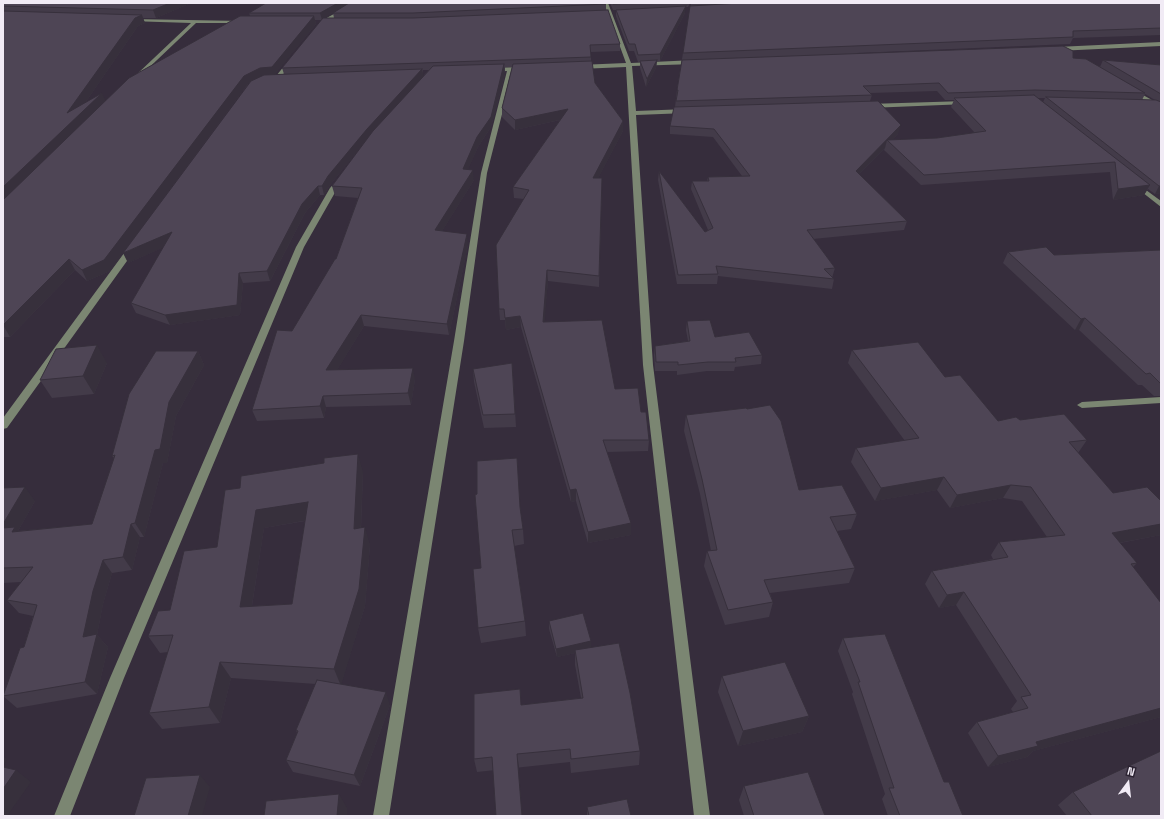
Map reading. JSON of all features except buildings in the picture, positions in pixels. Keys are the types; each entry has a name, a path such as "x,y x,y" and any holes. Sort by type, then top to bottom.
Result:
{"street":[{"path":"318,28 323,22 357,3"},
{"path":"606,3 629,64 648,366 702,816"},
{"path":"604,14 619,13"},
{"path":"124,20 247,22"},
{"path":"132,82 194,22"},
{"path":"315,22 338,22"},
{"path":"1054,50 1161,44"},
{"path":"1062,49 1069,53"},
{"path":"278,77 298,53"},
{"path":"573,67 699,62"},
{"path":"486,71 526,69"},
{"path":"381,816 459,341 484,173 510,70"},
{"path":"1128,89 1161,108"},
{"path":"865,106 968,103"},
{"path":"1139,104 1155,104"},
{"path":"633,113 697,111"},
{"path":"62,816 117,678 300,247 334,188 348,170"},
{"path":"1130,180 1161,205"},
{"path":"3,425 138,240"},
{"path":"1082,405 1161,400"}]}
